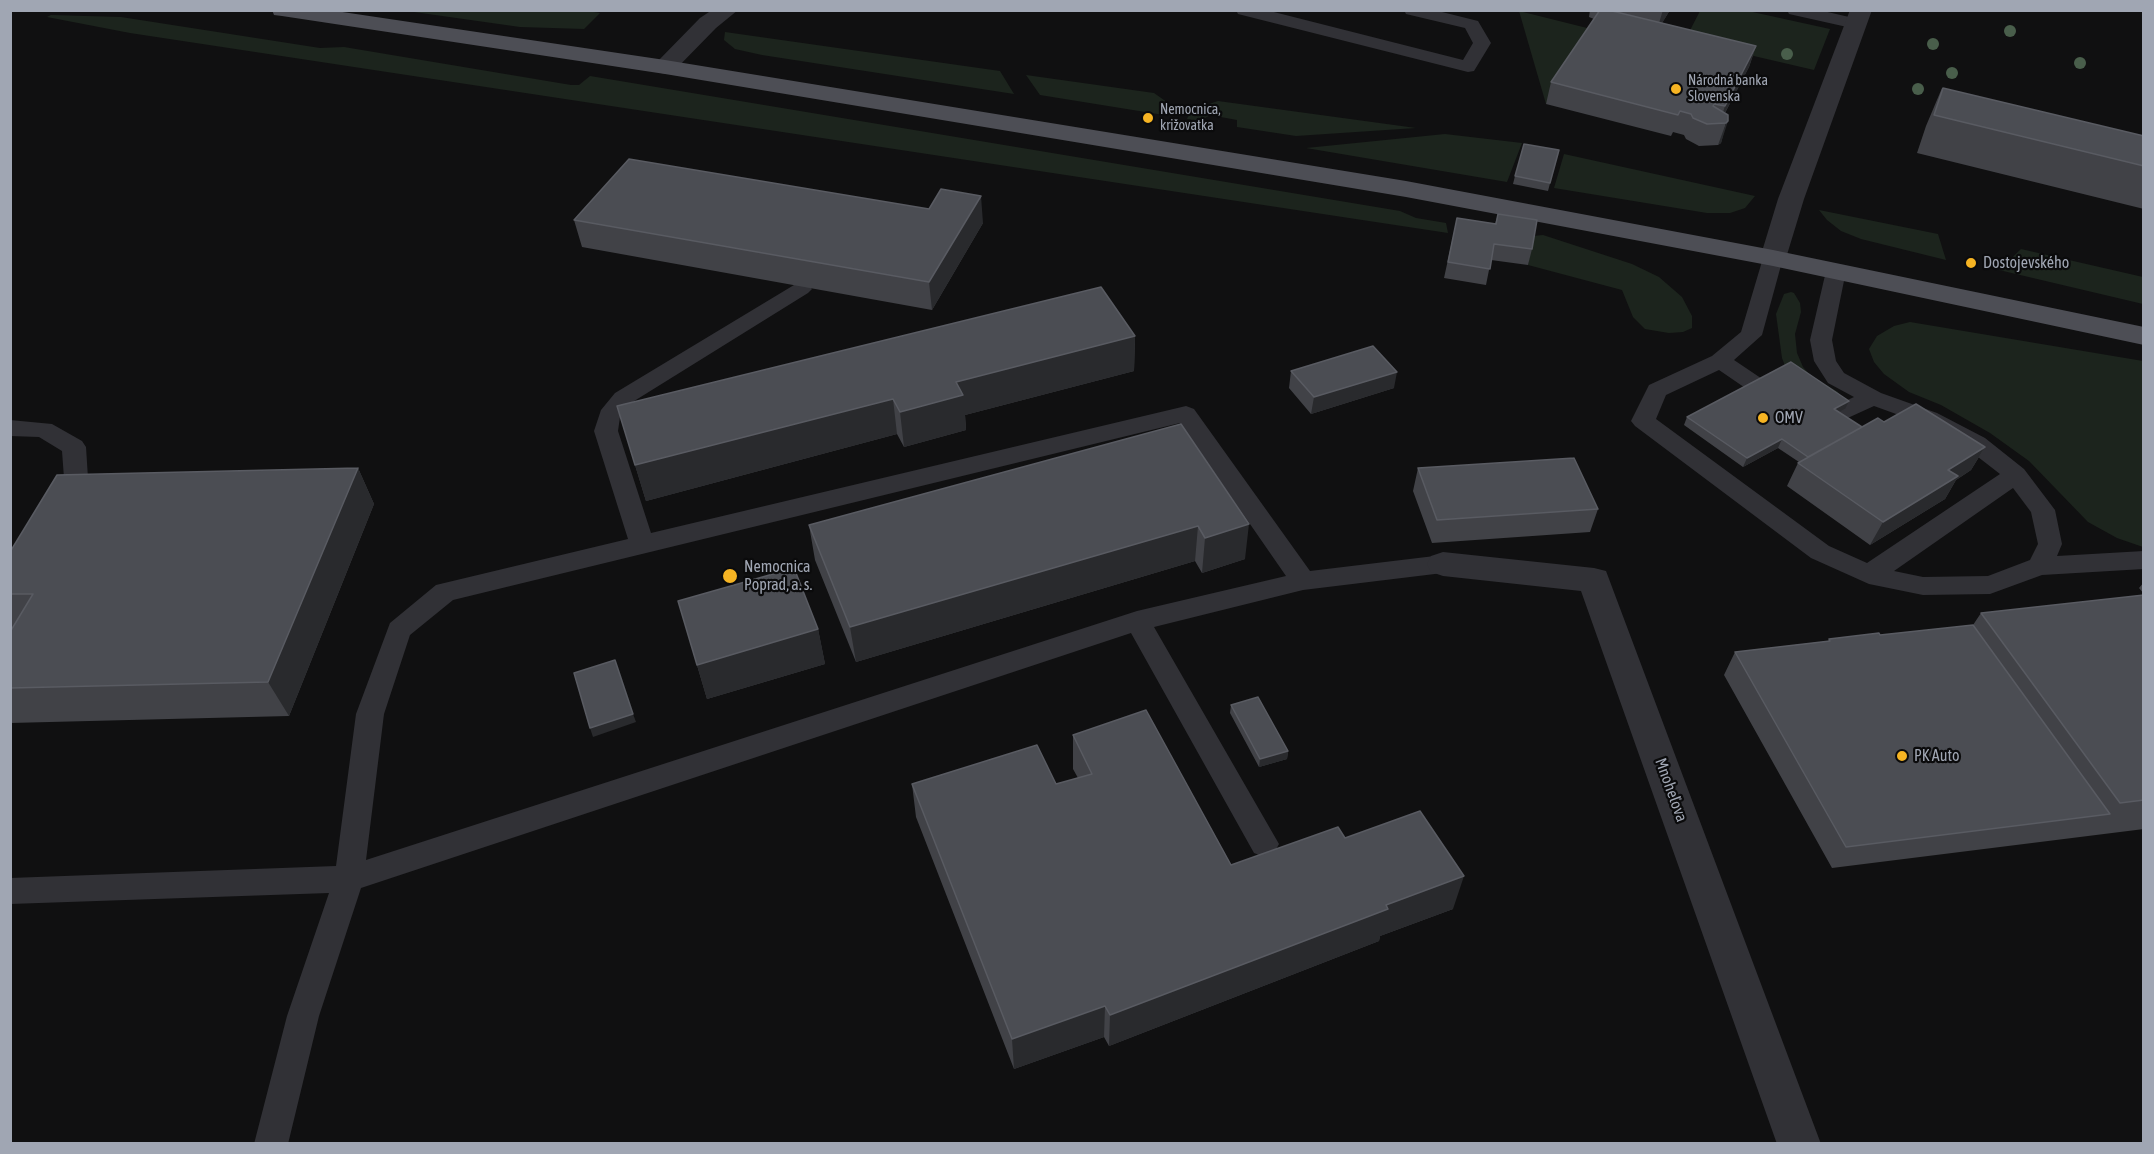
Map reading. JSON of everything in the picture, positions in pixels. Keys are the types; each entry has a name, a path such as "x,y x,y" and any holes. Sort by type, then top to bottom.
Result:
{"main road":[{"path":"282,10 665,67 1417,191 1773,258 2144,336"}],"street":[{"path":"665,67 708,23 728,10"},
{"path":"1773,258 1791,199 1859,17"},
{"name":"Mnoheľova","path":"1443,564 1594,580 1799,1143"}],"lane":[{"path":"1244,10 1468,67 1482,43 1472,25 1412,10"},
{"path":"1795,10 1859,17"},
{"path":"1773,258 1751,335 1720,361 1657,390 1643,422 1731,473 1820,552 1869,575 1923,586 1990,585 2040,566 2144,560"},
{"path":"1836,271 1821,340 1825,361 1836,378 1873,398 1929,418 1949,428 1977,444 2016,476 2043,510 2050,544 2040,566"},
{"path":"643,546 606,431 609,415 622,398 801,289"},
{"path":"1720,361 1814,424"},
{"path":"1793,436 1814,424 1873,398"},
{"path":"271,1143 303,1016 349,879 369,714 399,630 445,592 1186,414 1303,581"},
{"path":"10,428 44,429 74,447 76,478 52,519"},
{"path":"1869,575 2016,476"},
{"path":"10,891 349,879 1137,621 1303,581 1443,564"},
{"path":"1137,621 1263,844"}],"shaded area":[{"path":"581,10 600,13 584,29 520,27 407,11"},
{"path":"1519,11 1595,30 1546,104"},
{"path":"1700,11 1748,11 1830,29 1814,70 1685,40"},
{"path":"51,15 121,17 320,48 344,47 571,85 579,85 590,76 1400,211 1416,218 1446,223 1448,233 130,33 47,17"},
{"path":"725,32 1000,71 1014,94 762,55 735,49 724,40"},
{"path":"1026,75 1154,93 1174,107 1170,116 1040,95"},
{"path":"1218,101 1416,128 1296,136 1237,127 1237,120 1210,115 1200,121 1187,119 1191,110"},
{"path":"1445,134 1522,143 1507,182 1306,148"},
{"path":"1564,154 1755,196 1745,208 1730,213 1707,213 1554,188"},
{"path":"1819,210 1938,234 1946,260 1861,239 1841,231"},
{"path":"1543,235 1632,264 1659,277 1682,297 1692,316 1692,328 1683,332 1669,333 1645,329 1633,317 1622,290 1528,265 1533,236"},
{"path":"2021,249 2143,277 2143,304 1999,270"},
{"path":"1791,292 1800,303 1801,312 1795,334 1797,353 1803,367 1810,375 1838,392 1845,409 1787,371 1782,358 1776,314 1784,294"},
{"path":"1910,322 2143,361 2143,547 2117,538 2088,522 2029,461 1990,433 1941,405 1909,392 1884,374 1874,362 1869,349 1877,336 1894,326"}],"building":[{"path":"1600,10 1756,46 1725,106 1714,104 1713,106 1728,115 1728,121 1707,124 1693,118 1691,114 1680,111 1678,115 1551,82"},
{"path":"1943,88 2144,136 2144,166 1934,115"},
{"path":"1524,144 1559,150 1550,183 1515,176"},
{"path":"629,159 929,209 941,189 981,196 929,282 574,220"},
{"path":"1498,214 1537,220 1532,249 1494,244 1490,269 1448,262 1457,218 1496,224"},
{"path":"1101,287 1135,336 956,382 963,395 900,412 893,399 635,465 617,406"},
{"path":"1373,346 1397,372 1314,397 1291,371"},
{"path":"1791,362 1849,401 1834,409 1862,427 1808,457 1782,439 1747,458 1687,417"},
{"path":"1916,404 1985,447 1948,470 1958,476 1883,522 1798,463 1878,418 1884,422"},
{"path":"1181,424 1249,524 1205,538 1198,526 850,627 809,525"},
{"path":"1574,458 1598,509 1437,520 1418,468"},
{"path":"358,468 268,682 10,688 10,632 33,594 10,594 10,552 57,475"},
{"path":"794,568 818,629 697,665 678,601"},
{"path":"2144,595 2144,800 2120,803 1981,613"},
{"name":"PK Auto","path":"1973,625 2110,814 1846,847 1735,652 1879,633 1880,635"},
{"path":"615,660 633,714 590,728 574,673"},
{"path":"1258,697 1288,751 1260,759 1231,705"},
{"path":"1146,710 1231,865 1338,827 1345,838 1420,811 1464,876 1386,905 1388,909 1110,1015 1105,1006 1012,1039 912,784 1037,745 1056,784 1092,774 1073,735"}],"place":[{"name":"Národná banka Slovenska","path":"1676,89"},
{"name":"Nemocnica, križovatka","path":"1148,118"},
{"name":"Dostojevského","path":"1971,263"},
{"name":"OMV","path":"1763,418"},
{"name":"Nemocnica Poprad, a. s.","path":"730,576"},
{"name":"PK Auto","path":"1902,756"}]}
